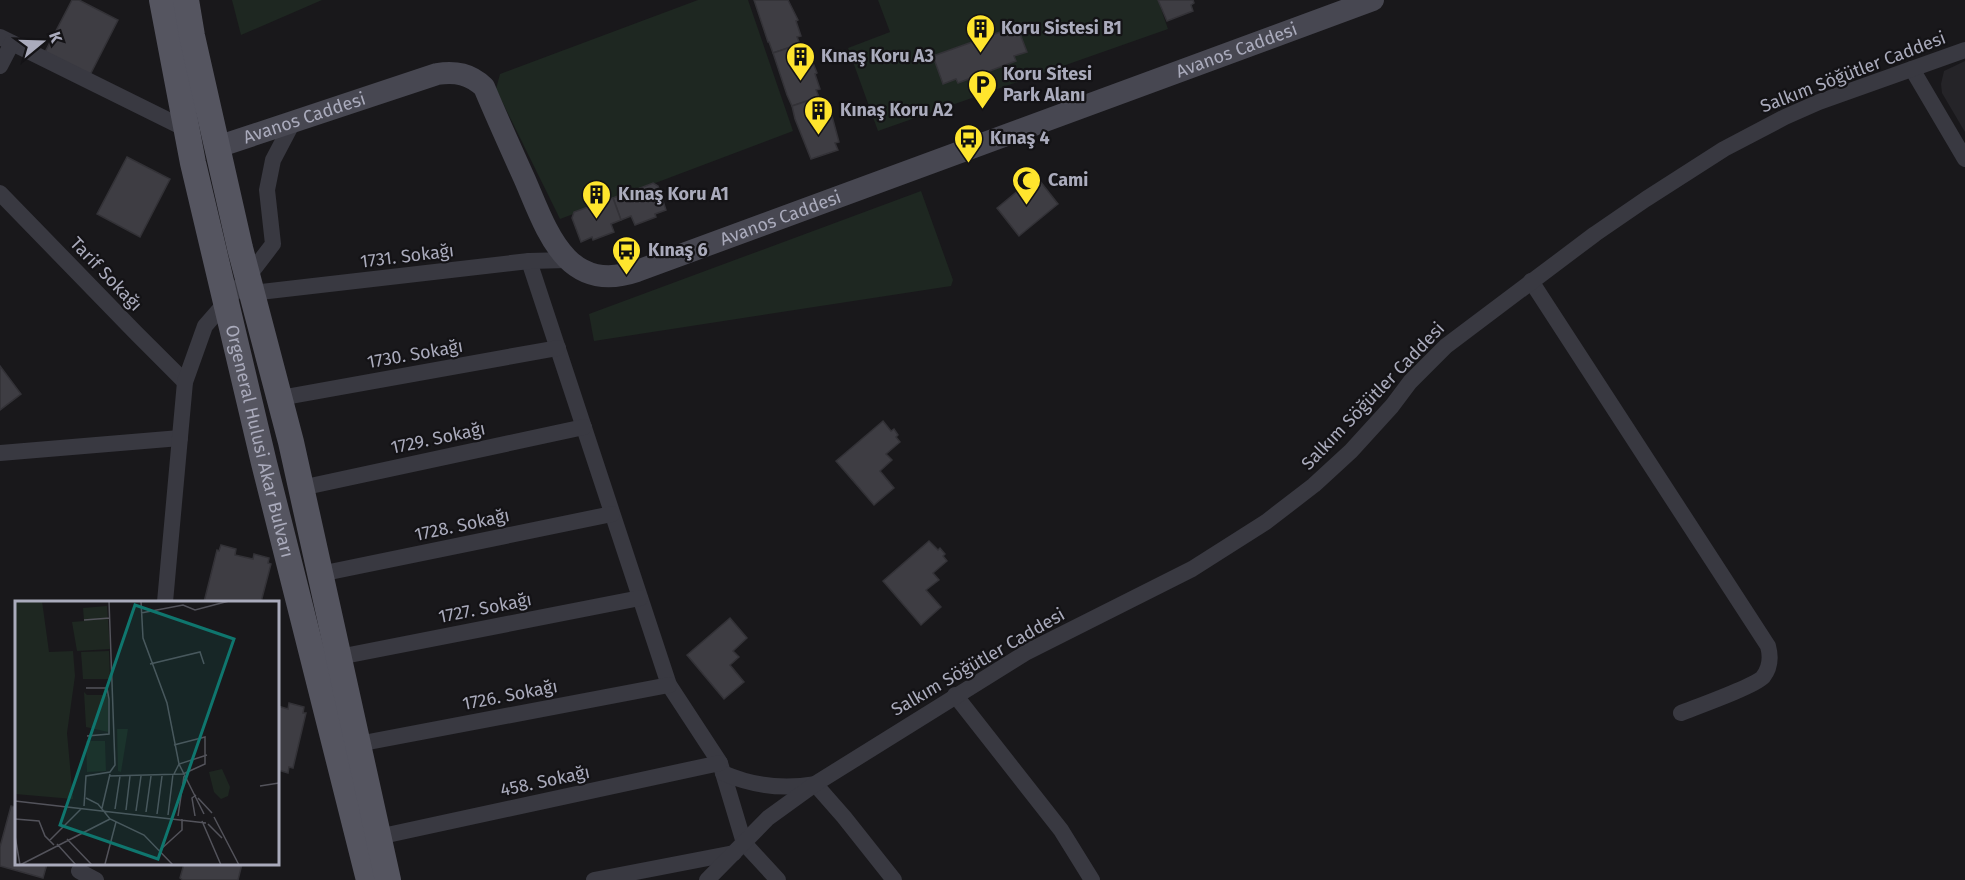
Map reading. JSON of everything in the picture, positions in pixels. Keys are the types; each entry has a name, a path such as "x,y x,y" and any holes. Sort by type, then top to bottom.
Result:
{"main road":[{"name":"Orgeneral Hulusi Akar Bulvarı","path":"162,0 186,129 225,301 369,880"},
{"name":"Orgeneral Hulusi Akar Bulvarı","path":"186,0 217,147 301,488 388,880"}],"street":[{"name":"Avanos Caddesi","path":"217,147 437,74 456,72 472,78 484,87 545,228 567,260 594,274 627,275 1373,0"},
{"path":"0,66 6,40 186,129"},
{"name":"Salkım Söğütler Caddesi","path":"708,880 768,818 815,783 1027,652 1192,569 1266,522 1314,485 1351,451 1392,406 1410,382 1446,346 1531,281 1646,199 1751,133 1819,102 1965,50"},
{"path":"1912,69 1965,159"},
{"path":"165,601 185,381 204,326 225,301 250,285 273,244 267,190 273,160 293,122"},
{"name":"Tarif Sokağı","path":"0,193 185,381"},
{"name":"1731. Sokağı","path":"250,285 529,261 567,260"},
{"path":"529,261 669,685 721,768 739,848 778,880"},
{"path":"1531,281 1768,646 1769,666 1758,681 1681,713"},
{"name":"1730. Sokağı","path":"280,398 558,348"},
{"name":"1729. Sokağı","path":"301,488 584,427"},
{"path":"0,453 180,438"},
{"name":"1728. Sokağı","path":"320,574 612,514"},
{"name":"1727. Sokağı","path":"339,657 640,598"},
{"name":"1726. Sokağı","path":"358,744 669,685"},
{"path":"955,695 1061,830 1092,880"},
{"path":"721,768 751,784 799,787 815,783 894,880"},
{"name":"458. Sokağı","path":"378,837 721,768"},
{"path":"594,880 739,848"},
{"path":"78,871 96,880"}],"shaded area":[{"path":"232,0 322,0 241,35"},
{"path":"698,0 748,0 793,131 560,219 496,89 500,74"},
{"path":"878,0 1158,0 1168,29 878,131 848,48 890,32"},
{"path":"1965,61 1965,132 1942,93 1941,84 1944,71"},
{"path":"921,191 953,280 951,286 594,341 589,314"}],"building":[{"path":"72,0 79,0 118,20 90,75 45,52"},
{"path":"754,0 788,0 798,20 796,21 801,36 797,37 800,44 773,53"},
{"path":"1158,0 1193,0 1194,3 1191,5 1193,11 1167,21"},
{"name":"Koru Sistesi B1","path":"1017,26 1027,52 1014,56 1016,61 958,83 956,79 943,84 933,56"},
{"name":"Kınaş Koru A3","path":"800,44 802,51 806,49 817,73 815,74 820,89 816,90 819,97 792,106 773,53"},
{"name":"Kınaş Koru A2","path":"819,97 821,104 825,103 830,117 832,116 839,142 835,143 838,150 811,159 792,106"},
{"path":"127,157 170,179 140,237 97,214"},
{"name":"Cami","path":"1036,176 1058,204 1019,236 997,208"},
{"path":"653,183 658,186 666,210 655,214 656,217 635,225 631,216 621,220 613,198 625,193 626,197 633,195 639,191 638,189"},
{"name":"Kınaş Koru A1","path":"613,198 621,220 611,224 614,232 581,242 572,218 574,212 588,207 589,209 603,206 602,202"},
{"path":"0,366 21,394 0,410"},
{"path":"883,421 891,431 894,429 900,442 886,454 892,460 880,471 894,488 874,505 836,461"},
{"path":"929,541 938,550 940,548 947,561 933,573 939,580 926,590 941,607 921,625 883,581"},
{"path":"221,545 236,549 235,555 253,559 254,554 269,558 268,563 271,564 261,601 204,601 217,550 219,551"},
{"path":"730,618 747,638 733,651 739,657 730,665 744,682 724,699 687,655"},
{"path":"289,703 304,707 303,713 306,713 293,768 289,767 288,773 279,770 279,706 288,709"},
{"path":"11,806 15,807 15,865 47,865 43,878 0,866 0,847"},
{"path":"184,865 242,865 238,880 183,880 180,878"}],"place":[{"name":"Koru Sistesi B1","path":"980,54"},
{"name":"Kınaş Koru A3","path":"800,82"},
{"name":"Koru Sitesi Park Alanı","path":"982,110"},
{"name":"Kınaş Koru A2","path":"819,136"},
{"name":"Kınaş 4","path":"969,164"},
{"name":"Cami","path":"1027,206"},
{"name":"Kınaş Koru A1","path":"597,220"},
{"name":"Kınaş 6","path":"627,276"}]}
